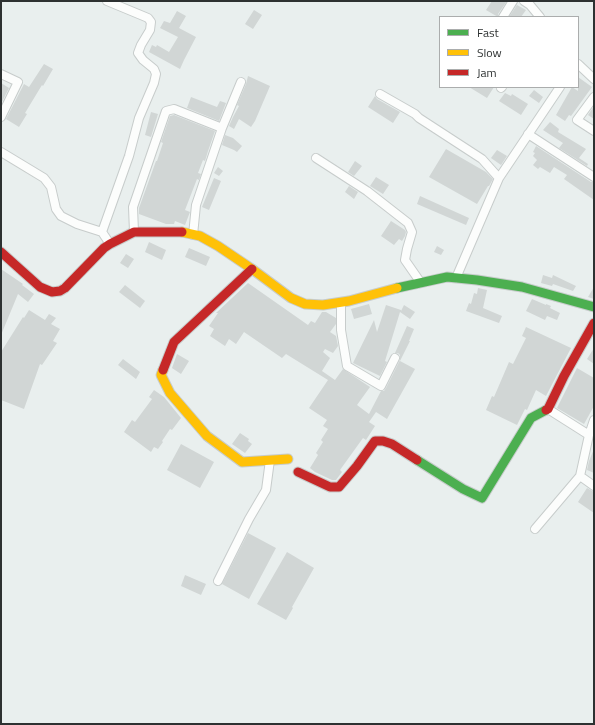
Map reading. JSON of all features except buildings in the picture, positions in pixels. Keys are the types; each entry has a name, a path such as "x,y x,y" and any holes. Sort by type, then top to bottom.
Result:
{"street":[{"path":"102,232 129,156 139,118 156,74 154,69 143,60 138,53 141,44 150,30 151,22 148,18 107,1"},
{"path":"504,16 513,1"},
{"path":"524,1 530,5 539,16"},
{"path":"579,65 594,79"},
{"path":"1,74 18,82 1,117"},
{"path":"193,235 196,205 222,128 241,82"},
{"path":"456,278 499,178 559,88"},
{"path":"380,94 416,114 419,118 482,160 499,178"},
{"path":"594,97 577,120 594,131"},
{"path":"134,232 133,206 166,111 174,109 222,128"},
{"path":"528,134 594,178"},
{"path":"1,152 44,178 51,186 56,209 61,216 77,224 102,232 110,244"},
{"path":"316,158 367,191 408,223 412,232 405,260 421,283"},
{"path":"1,252 40,287 52,292 60,291 65,288 104,248 134,232 182,232 200,236 218,246 291,298 305,304 323,305 349,301 447,277 522,287 594,307"},
{"path":"252,269 174,342 161,375 170,393 208,436 242,462 288,459"},
{"path":"341,302 341,330 347,366 381,386 395,358"},
{"path":"298,472 330,487 338,487 357,466 376,441 383,441 392,444 463,489 482,498 531,418 548,409 564,376 594,323"},
{"path":"548,409 589,435"},
{"path":"535,529 580,476 589,435 594,420"},
{"path":"218,581 249,519 266,490 270,460"},
{"path":"580,476 594,486"}],"traffic: fast":[{"path":"397,288 447,277 522,287 594,307"},
{"path":"417,460 463,489 482,498 531,418 546,410"}],"traffic: slow":[{"path":"182,232 200,236 218,246 291,298 305,304 323,305 349,301 397,288"},
{"path":"163,370 161,375 170,393 207,436 242,462 288,459"}],"traffic: jam":[{"path":"1,252 40,287 52,292 60,291 65,288 104,248 134,232 182,232"},
{"path":"163,370 174,342 252,269"},
{"path":"546,410 548,409 564,376 594,323"},
{"path":"298,472 330,487 339,487 357,466 375,441 383,441 392,444 417,460"}]}
